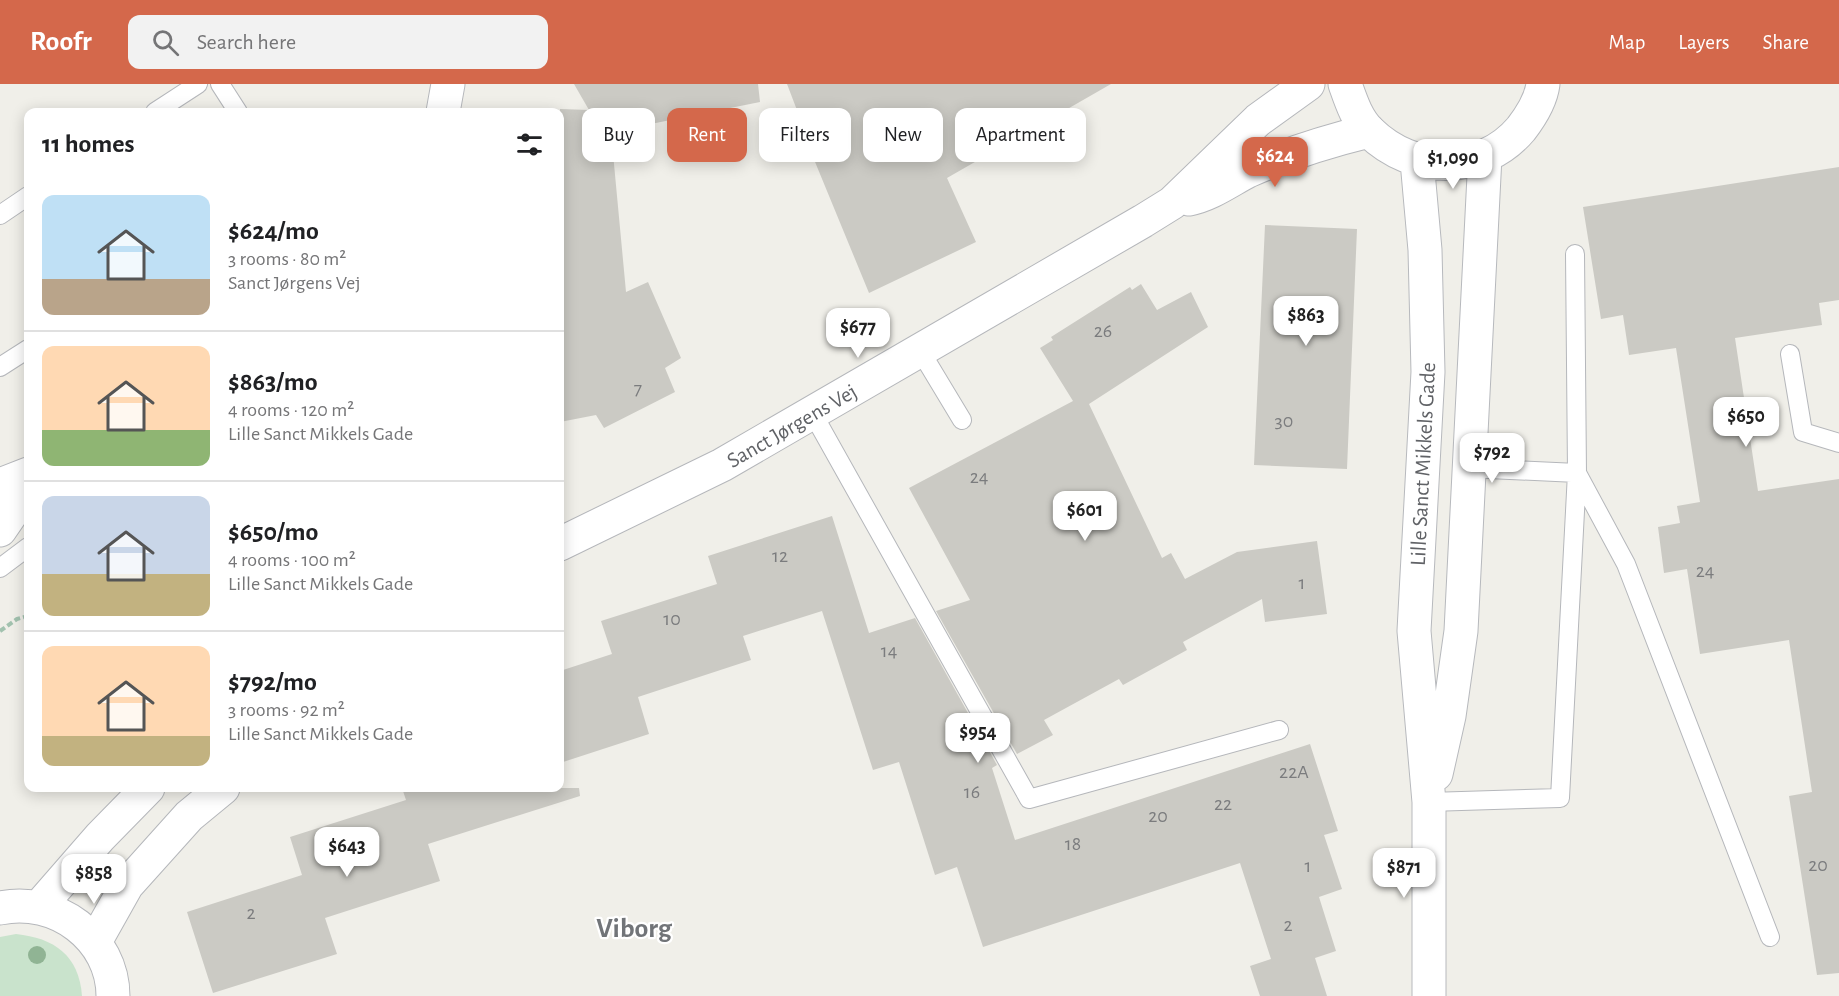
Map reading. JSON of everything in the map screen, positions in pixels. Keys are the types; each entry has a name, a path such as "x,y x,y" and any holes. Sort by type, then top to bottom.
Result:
{"street":[{"path":"444,108 448,84"},
{"name":"Sanct Jørgens Vej","path":"564,542 722,465 921,352 1172,203 1258,120 1308,84"},
{"path":"1345,84 1354,110 1369,131 1391,149 1417,161 1451,165 1485,156 1511,141 1530,117 1543,84"},
{"name":"Sanct Jørgens Vej","path":"1172,203 1199,197 1248,171 1294,152 1369,131"},
{"name":"Lille Sanct Mikkels Gade","path":"1429,802 1449,716 1461,632 1467,468 1485,156"},
{"name":"Lille Sanct Mikkels Gade","path":"1417,161 1425,250 1428,372 1414,631 1429,802 1429,996"},
{"path":"0,485 24,476"},
{"path":"0,530 24,495"},
{"path":"39,907 100,837 144,792"},
{"path":"95,942 128,885 189,816 218,792"},
{"path":"0,908 14,905 39,907 60,914 79,926 95,942 107,963 113,996"}],"lane":[{"path":"161,108 198,84"},
{"path":"220,84 235,108"},
{"path":"0,215 24,199"},
{"path":"1429,802 1560,798 1577,473 1575,254"},
{"path":"0,368 24,352"},
{"path":"921,352 962,420"},
{"path":"1790,354 1803,432 1839,443"},
{"path":"813,414 1029,798 1279,730"},
{"path":"1467,468 1577,473"},
{"path":"1577,473 1626,564 1770,937"},
{"path":"0,568 24,550"}],"path":[{"path":"0,631 17,619 24,617"}],"green space":[{"path":"16,934 42,940 62,951 76,970 82,996 0,996 0,937"}],"building":[{"path":"574,84 758,84 760,102 730,108 667,108 667,121 655,123 655,108 588,108"},
{"path":"787,84 1111,84 1069,108 955,108 955,162 975,162 947,178 976,242 869,293 815,162 851,162 851,108 796,108"},
{"path":"564,109 582,110 582,162 614,162 626,292 648,282 681,358 665,368 675,392 604,428 596,415 564,421"},
{"path":"1839,167 1839,300 1819,303 1822,325 1735,338 1758,491 1839,479 1839,973 1817,975 1789,796 1812,792 1789,640 1700,654 1687,569 1664,573 1658,527 1680,523 1677,506 1700,502 1676,348 1629,355 1623,315 1601,319 1583,207"},
{"path":"1265,225 1357,229 1347,469 1254,465"},
{"path":"1141,284 1157,310 1191,292 1208,327 1089,404 1162,558 1171,553 1185,579 1237,552 1317,541 1327,614 1265,622 1262,599 1183,642 1187,650 1123,685 1119,679 1044,720 1053,735 1017,754 936,611 970,600 909,488 1073,401 1040,348 1053,340 1051,337 1130,287 1132,290"},
{"path":"832,516 869,633 915,618 997,765 992,768 1015,840 1310,744 1338,831 1324,835 1342,889 1319,897 1336,951 1315,958 1327,996 1260,996 1250,966 1271,959 1240,863 983,947 957,867 935,875 899,762 873,770 822,611 743,636 751,660 638,697 649,734 564,762 564,670 612,654 601,621 717,584 708,556"},
{"path":"564,788 579,788 580,796 428,844 440,881 325,918 337,954 213,993 187,912 302,875 290,837 406,800 403,792 564,792"}],"district":[{"name":"Viborg","path":"634,929"}]}
